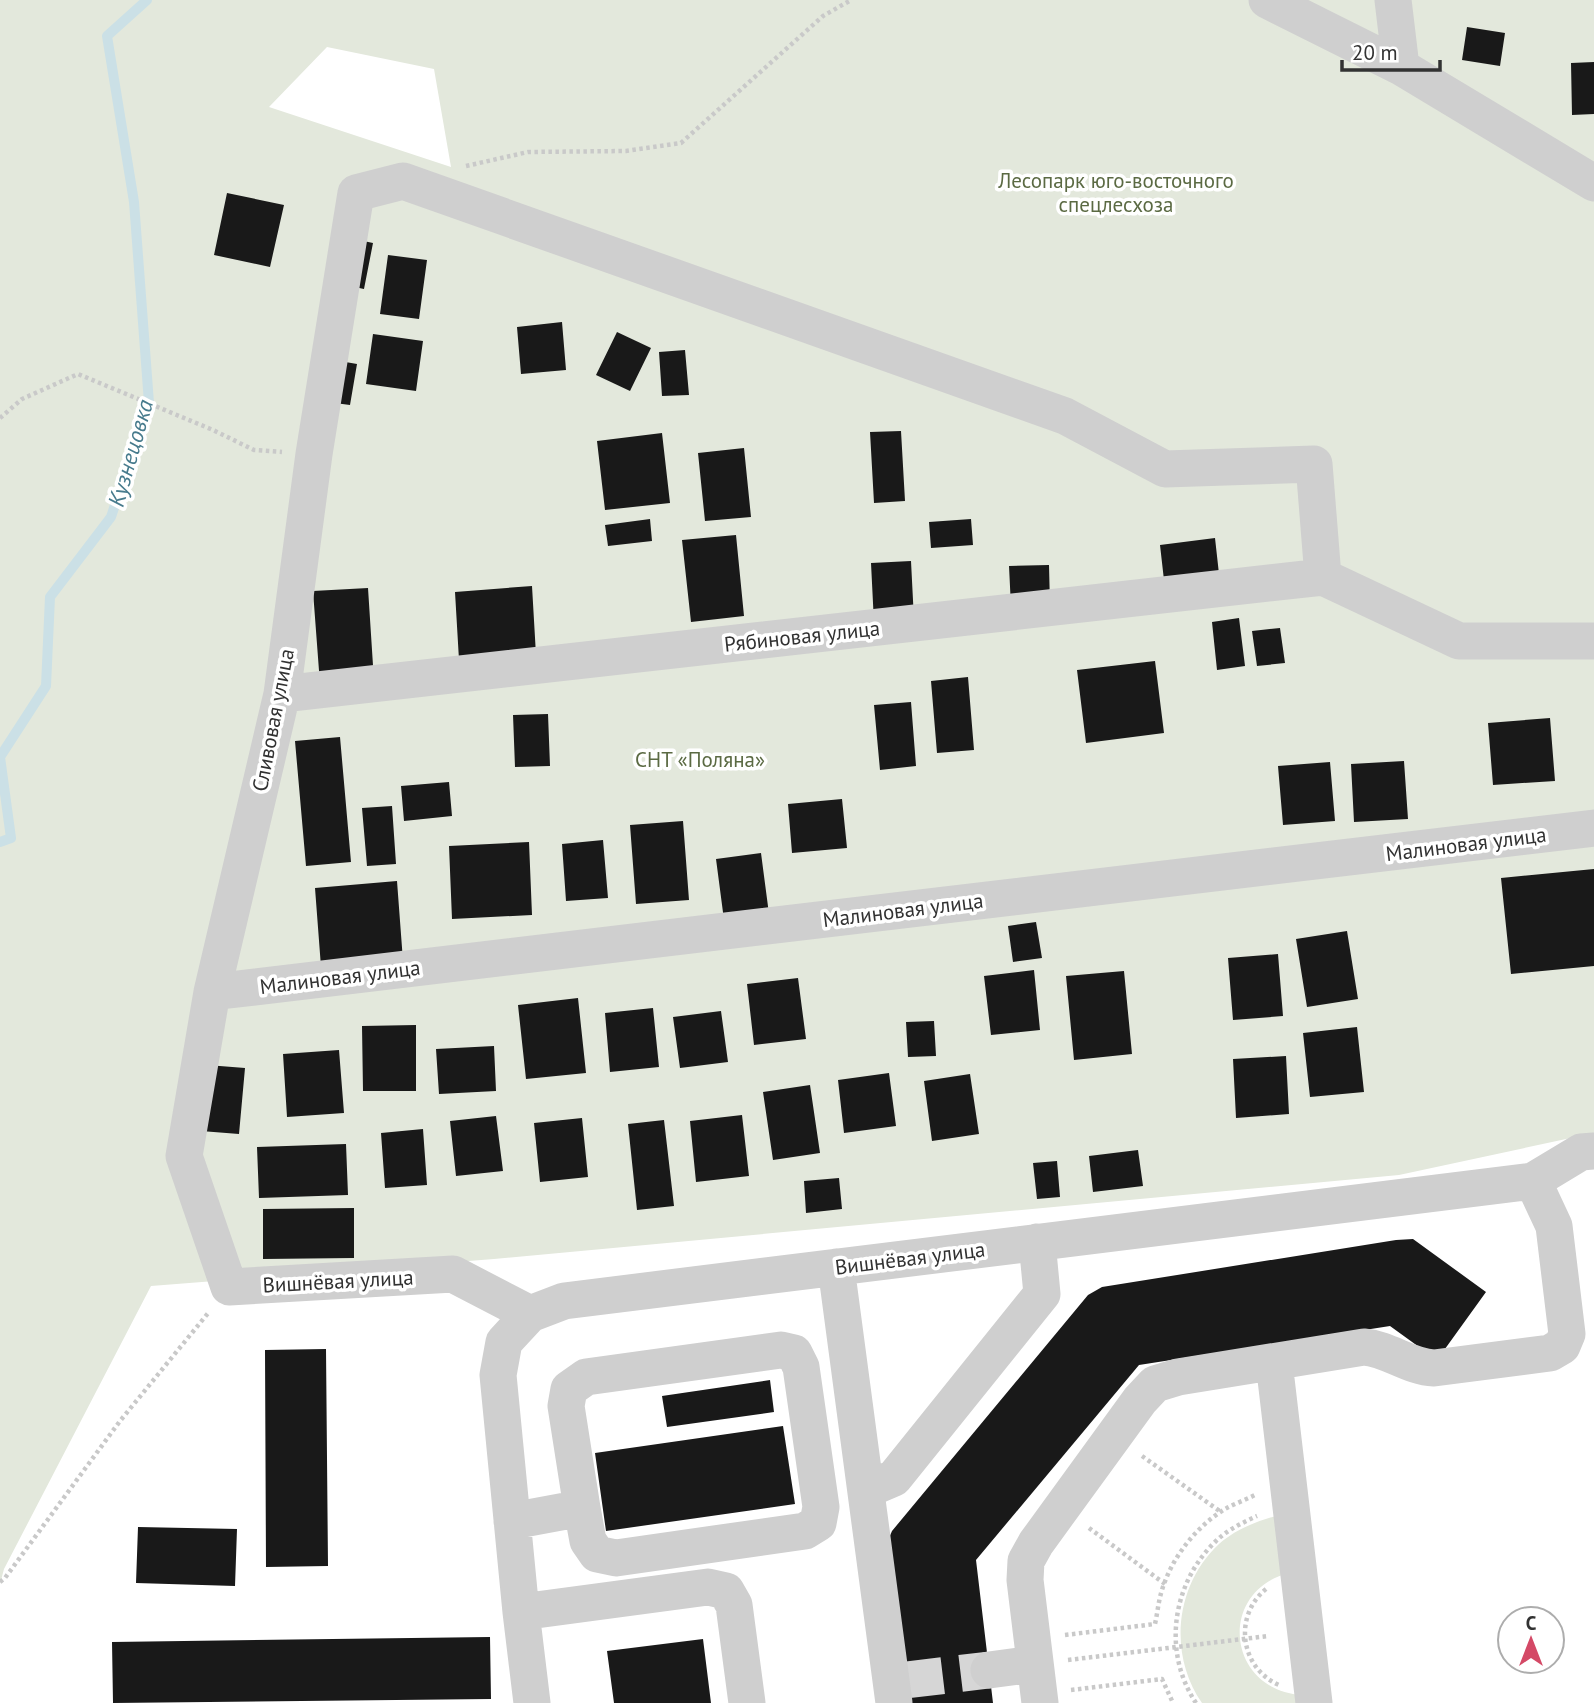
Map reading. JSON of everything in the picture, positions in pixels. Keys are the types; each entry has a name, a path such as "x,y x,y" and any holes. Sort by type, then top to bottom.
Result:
{"lane":[{"path":"1267,0 1401,67 1594,183"},
{"path":"1393,0 1401,67"},
{"name":"Сливовая улица","path":"229,1287 184,1156 212,992 282,694 314,454 356,193 403,181 1065,416 1165,469 1314,464 1323,577"},
{"path":"1323,577 1459,641 1594,641"},
{"name":"Рябиновая улица","path":"282,694 1323,577"},
{"name":"Малиновая улица","path":"212,992 1594,828"},
{"name":"Вишнёвая улица","path":"229,1287 453,1274 530,1314 564,1301 1533,1181 1581,1152 1594,1151"},
{"path":"989,1670 1037,1675 1026,1561 1036,1543 1140,1399 1155,1384 1178,1377 1364,1348 1378,1349 1422,1368 1434,1368 1550,1353 1562,1346 1567,1334 1554,1226 1533,1181"},
{"path":"866,1490 894,1478 1042,1294 1037,1242"},
{"path":"836,1267 866,1490 897,1688"},
{"path":"530,1314 504,1342 498,1375 532,1703"},
{"path":"781,1350 794,1353 801,1367 821,1507 818,1524 805,1531 616,1558 597,1554 588,1541 582,1508 566,1406 569,1389 586,1377 781,1350"},
{"path":"1274,1362 1314,1697"},
{"path":"512,1521 582,1508"},
{"path":"521,1612 708,1587 726,1591 734,1605 747,1703"}],"path":[{"path":"466,166 528,152 626,151 681,144 823,16 851,0"},
{"path":"0,418 22,399 78,374 213,430 254,450 314,454"},
{"path":"0,1582 120,1421 229,1287"},
{"path":"1114,1436 1221,1512"},
{"path":"1037,1675 1155,1624 1160,1596 1170,1570 1184,1546 1203,1525 1221,1512 1257,1494"},
{"path":"1196,1703 1181,1673 1176,1647 1175,1625 1179,1602 1188,1579 1200,1558 1217,1540 1236,1526 1258,1515 1291,1507"},
{"path":"1062,1508 1165,1584"},
{"path":"1299,1576 1282,1580 1263,1591 1246,1619 1245,1639 1251,1661 1265,1678 1314,1697"},
{"path":"1037,1675 1176,1647 1268,1636"},
{"path":"1037,1675 1162,1679 1173,1703"}],"green space":[{"name":"СНТ «Поляна»","path":"0,0 1594,0 1594,1133 1399,1175 494,1259 151,1286 4,1569 0,1584","holes":["327,47 434,69 451,167 269,107"]},
{"path":"1283,1514 1289,1573 1266,1583 1250,1599 1241,1618 1240,1639 1246,1659 1258,1676 1277,1689 1302,1695 1303,1703 1202,1703 1191,1684 1181,1642 1185,1599 1193,1579 1204,1561 1226,1538 1249,1525"}],"building":[{"path":"1467,27 1505,33 1500,66 1462,60"},
{"path":"1594,62 1594,114 1572,115 1571,63"},
{"path":"227,193 284,205 270,267 214,255"},
{"path":"354,239 373,243 364,289 345,285"},
{"path":"388,255 427,260 419,319 380,314"},
{"path":"562,322 566,370 521,374 517,327"},
{"path":"617,332 651,348 630,391 596,375"},
{"path":"373,334 423,341 416,391 366,384"},
{"path":"685,350 689,395 662,396 659,352"},
{"path":"334,360 357,364 350,405 327,402"},
{"path":"901,431 905,501 874,503 870,432"},
{"path":"662,433 670,503 605,510 597,441"},
{"path":"744,448 751,517 705,521 698,453"},
{"path":"650,519 652,541 608,546 605,525"},
{"path":"971,519 973,545 931,548 929,522"},
{"path":"736,535 744,616 691,622 682,540"},
{"path":"1215,538 1220,583 1165,589 1160,545"},
{"path":"911,561 914,620 874,623 871,563"},
{"path":"1049,565 1050,606 1011,607 1009,566"},
{"path":"532,586 536,655 459,660 455,592"},
{"path":"368,588 374,681 320,684 313,591"},
{"path":"1239,618 1245,666 1217,670 1212,622"},
{"path":"1280,628 1285,663 1257,666 1252,631"},
{"path":"1155,661 1164,733 1086,743 1077,670"},
{"path":"968,677 974,750 937,753 931,681"},
{"path":"911,702 916,766 880,770 874,705"},
{"path":"548,714 550,766 515,767 513,715"},
{"path":"1550,718 1555,781 1493,785 1488,723"},
{"path":"340,737 351,862 306,866 295,741"},
{"path":"1404,761 1408,819 1354,822 1351,764"},
{"path":"1330,762 1335,821 1283,825 1278,766"},
{"path":"449,782 452,816 404,821 401,786"},
{"path":"842,799 847,848 792,853 788,804"},
{"path":"392,806 396,864 367,866 362,808"},
{"path":"683,821 689,900 636,904 630,825"},
{"path":"603,840 608,898 566,901 562,844"},
{"path":"529,842 532,915 452,919 449,846"},
{"path":"761,853 769,914 724,920 716,859"},
{"path":"1594,869 1594,966 1511,974 1501,878"},
{"path":"397,881 403,961 321,967 315,888"},
{"path":"1036,922 1042,958 1013,962 1008,926"},
{"path":"1347,931 1358,999 1307,1007 1296,939"},
{"path":"1278,954 1283,1016 1233,1020 1228,958"},
{"path":"1034,970 1040,1030 991,1035 984,976"},
{"path":"1124,971 1132,1054 1074,1060 1066,976"},
{"path":"798,978 806,1039 754,1045 747,984"},
{"path":"578,998 586,1073 526,1079 518,1005"},
{"path":"653,1008 659,1067 610,1072 605,1013"},
{"path":"721,1011 728,1062 680,1068 673,1017"},
{"path":"934,1021 936,1056 908,1057 906,1022"},
{"path":"416,1025 416,1091 363,1091 362,1026"},
{"path":"1357,1027 1364,1092 1310,1097 1303,1033"},
{"path":"494,1046 496,1091 439,1094 436,1049"},
{"path":"339,1050 344,1113 287,1117 283,1054"},
{"path":"1286,1056 1289,1114 1236,1118 1233,1059"},
{"path":"207,1065 245,1068 239,1134 201,1131"},
{"path":"889,1073 896,1126 844,1133 838,1080"},
{"path":"970,1074 979,1134 932,1141 924,1081"},
{"path":"810,1085 820,1153 773,1160 763,1092"},
{"path":"742,1115 749,1176 696,1182 690,1121"},
{"path":"496,1116 503,1171 456,1176 450,1121"},
{"path":"582,1118 588,1177 540,1182 534,1123"},
{"path":"664,1120 674,1206 637,1210 628,1124"},
{"path":"423,1129 427,1185 385,1188 381,1133"},
{"path":"346,1144 348,1195 259,1198 257,1147"},
{"path":"1138,1150 1143,1186 1093,1192 1089,1156"},
{"path":"1057,1161 1060,1197 1037,1199 1033,1163"},
{"path":"839,1178 842,1209 806,1213 804,1181"},
{"path":"354,1208 354,1258 263,1259 263,1209"},
{"path":"1413,1239 1486,1292 1437,1360 1390,1326 1139,1365 976,1560 993,1703 908,1703 889,1538 892,1531 1088,1295 1102,1287"},
{"path":"326,1349 328,1566 266,1567 265,1350"},
{"path":"770,1380 774,1412 667,1427 662,1396"},
{"path":"783,1426 795,1504 606,1531 595,1453"},
{"path":"138,1527 237,1529 235,1586 136,1583"},
{"path":"490,1637 491,1699 113,1703 112,1642"},
{"path":"703,1639 711,1703 614,1703 607,1651"}],"waterway":[{"name":"Кузнецовка","path":"0,842 11,838 0,757 46,686 50,597 111,517 149,403 134,202 107,36 147,0"}],"tunnel":[{"path":"906,1680 989,1670"}],"park label":[{"name":"Лесопарк юго-восточного спецлесхоза","path":"1116,192"}]}
